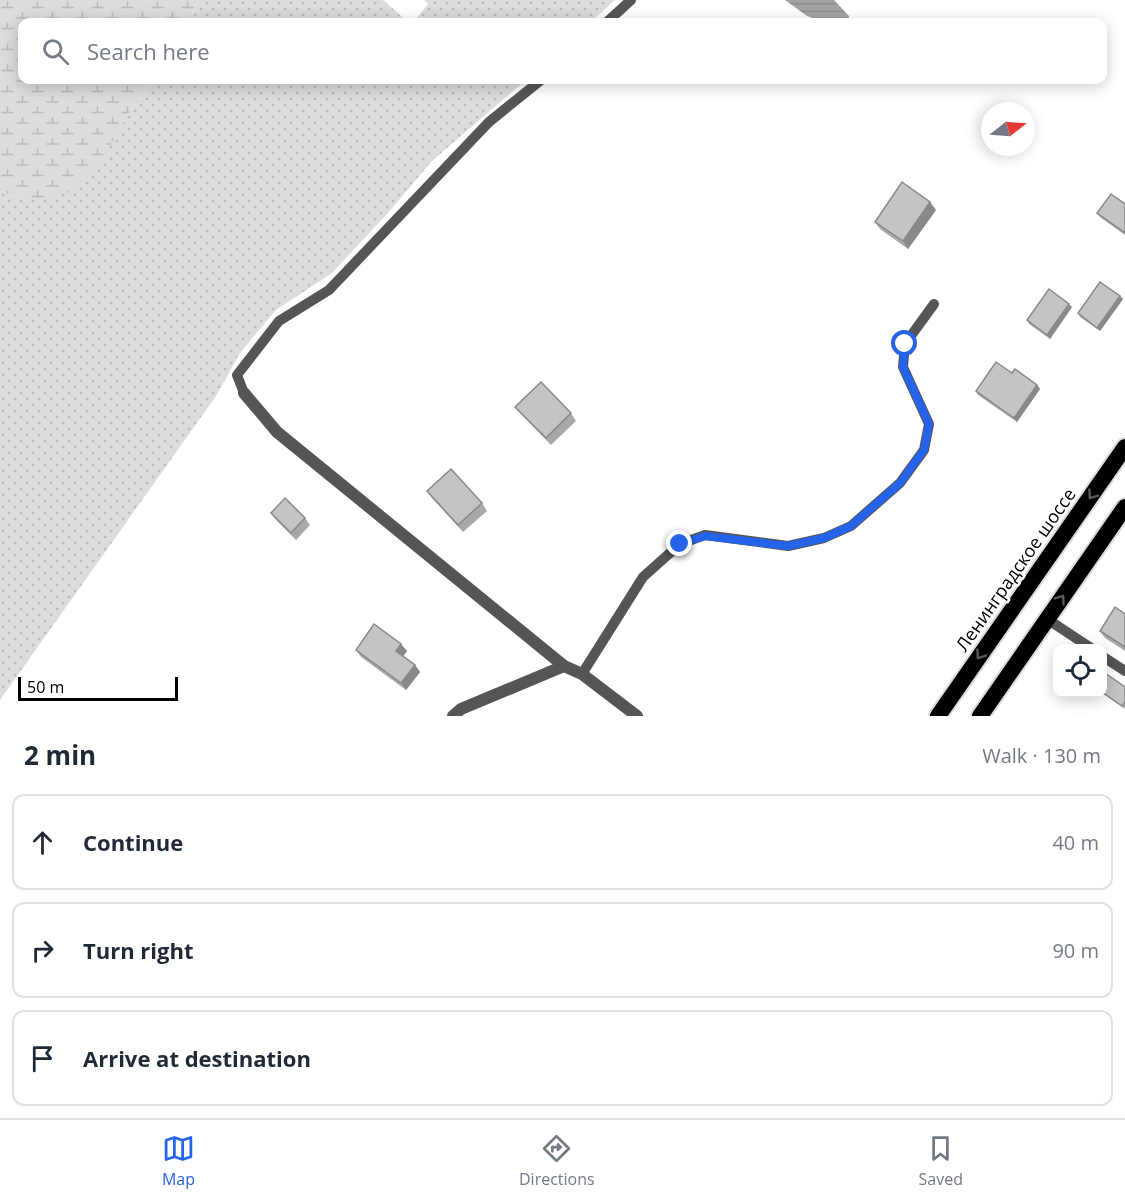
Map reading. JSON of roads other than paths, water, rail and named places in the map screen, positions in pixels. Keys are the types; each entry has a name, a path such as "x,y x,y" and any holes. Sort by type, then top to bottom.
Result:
{"highway":[{"name":"Ленинградское шоссе","path":"938,716 1125,447"},
{"path":"980,716 1125,507"}],"street":[{"path":"244,393 277,432 564,666 582,674 636,716"},
{"path":"453,716 461,709 564,666"}],"lane":[{"path":"611,18 631,0"},
{"path":"244,393 237,375 279,321 328,290 489,122 536,84"},
{"path":"582,674 643,577 680,544 705,536 788,546 824,538 851,526 900,483 924,450 929,424 903,367 905,344 934,304"},
{"path":"1047,619 1085,644"},
{"path":"1107,659 1125,670"}]}
